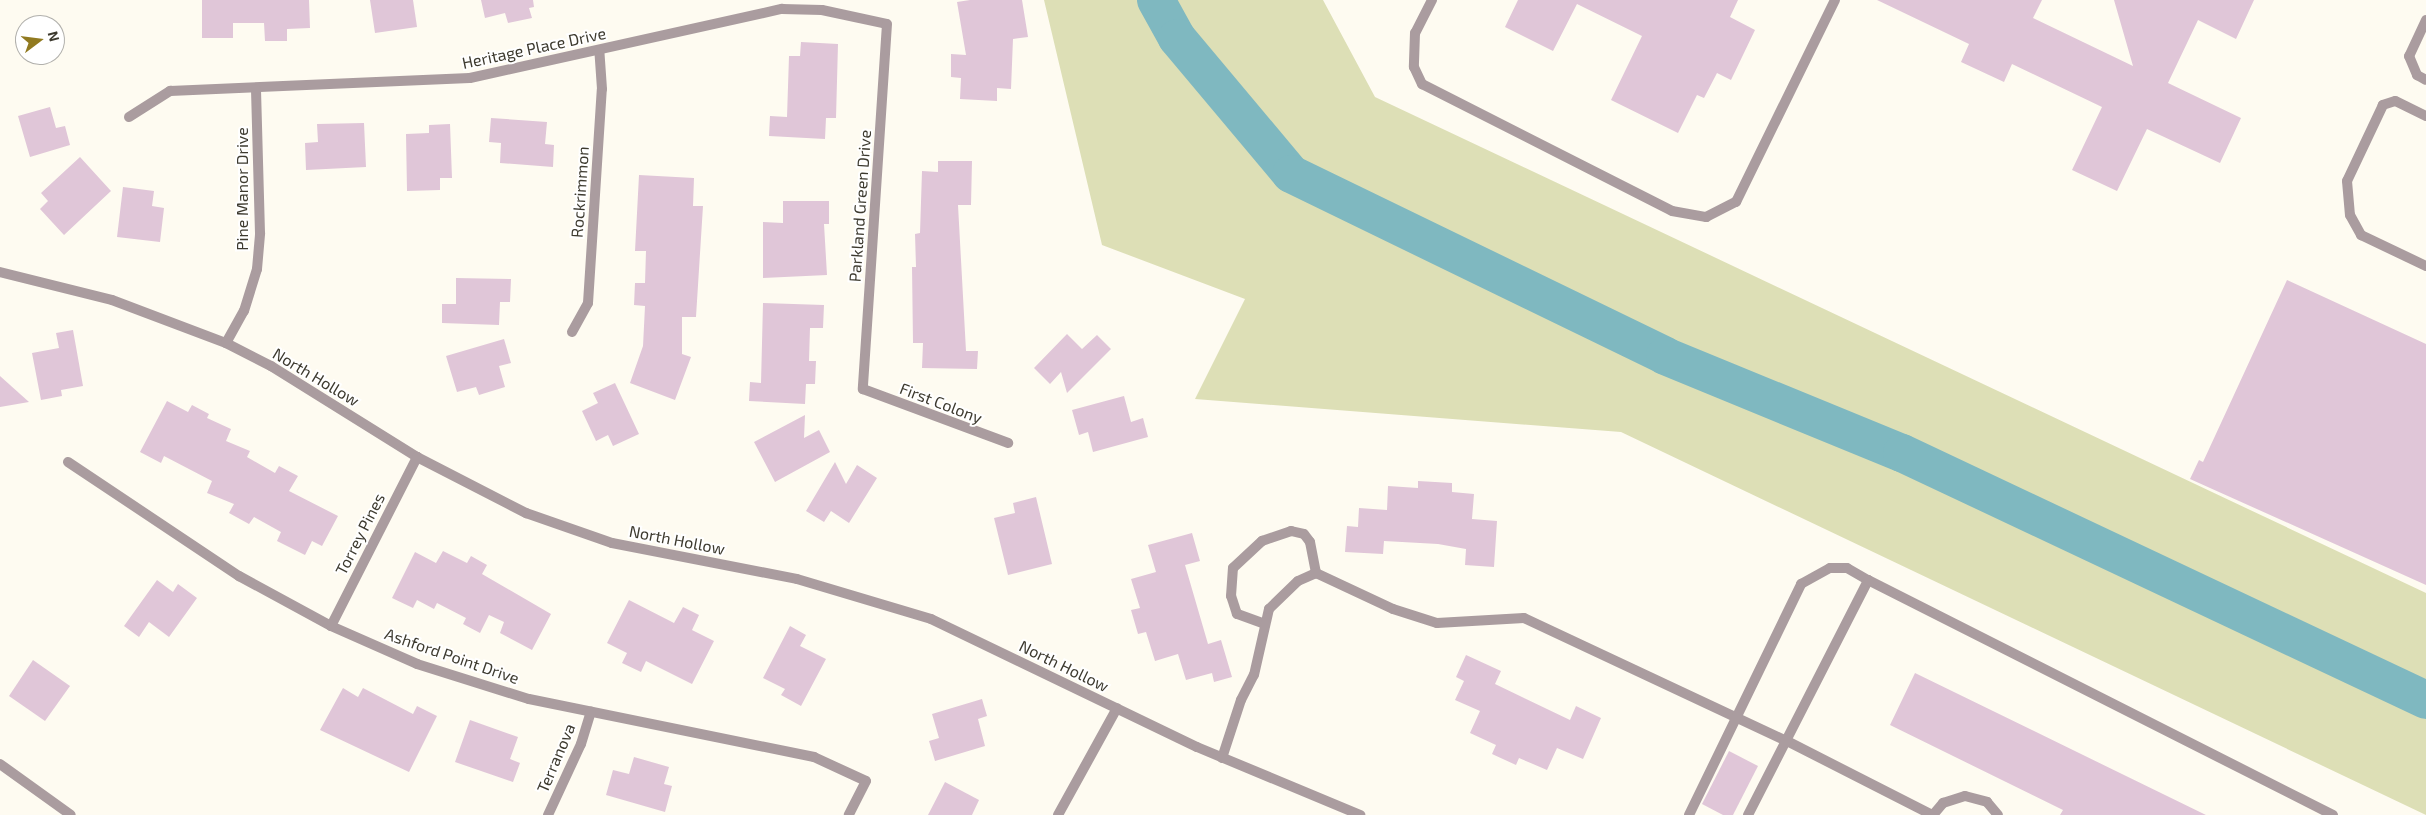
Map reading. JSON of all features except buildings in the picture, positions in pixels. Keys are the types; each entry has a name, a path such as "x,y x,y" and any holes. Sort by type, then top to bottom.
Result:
{"street":[{"path":"1432,0 1415,33 1414,68 1422,84 1672,211 1706,217 1736,202 1835,0"},
{"name":"Heritage Place Drive","path":"129,117 170,92 470,78 782,9 822,10 887,24"},
{"path":"2426,20 2409,56 2416,75 2426,80"},
{"name":"Parkland Green Drive","path":"863,389 887,24"},
{"name":"Rockrimmon","path":"572,332 588,303 602,89 599,50"},
{"name":"Pine Manor Drive","path":"226,343 244,311 257,269 260,233 256,88"},
{"path":"2426,116 2395,101 2383,105 2347,181 2350,215 2361,234 2426,266"},
{"name":"North Hollow","path":"0,272 112,300 226,343 271,366 417,457 471,486 574,531 612,543 797,579 887,604 980,641 1222,758 1360,815"},
{"name":"First Colony","path":"863,389 1008,443"},
{"name":"Torrey Pines","path":"331,626 417,457"},
{"name":"Ashford Point Drive","path":"68,462 239,576 331,626 417,664 480,685 591,712 814,756 866,781 849,815"},
{"path":"1265,624 1237,614 1231,596 1232,568 1262,540 1291,532 1304,534 1310,542 1316,574"},
{"path":"1689,815 1738,718 1801,584 1830,568 1847,568 2333,815"},
{"path":"1222,758 1241,700 1254,675 1269,608 1298,581 1316,574 1393,609 1437,623 1524,618 1787,741 1933,815 1943,803 1965,796 1987,802 1998,815"},
{"path":"1748,815 1868,580"},
{"path":"1058,815 1117,708"},
{"name":"Terranova","path":"548,815 581,744 591,712"},
{"path":"0,764 71,815"}],"green space":[{"path":"1044,0 1323,0 1375,97 2426,593 2426,815 1621,432 1195,399 1245,299 1102,245"}],"waterway":[{"path":"1156,0 1177,38 1291,174 1665,356 1902,453 2426,700"}]}
